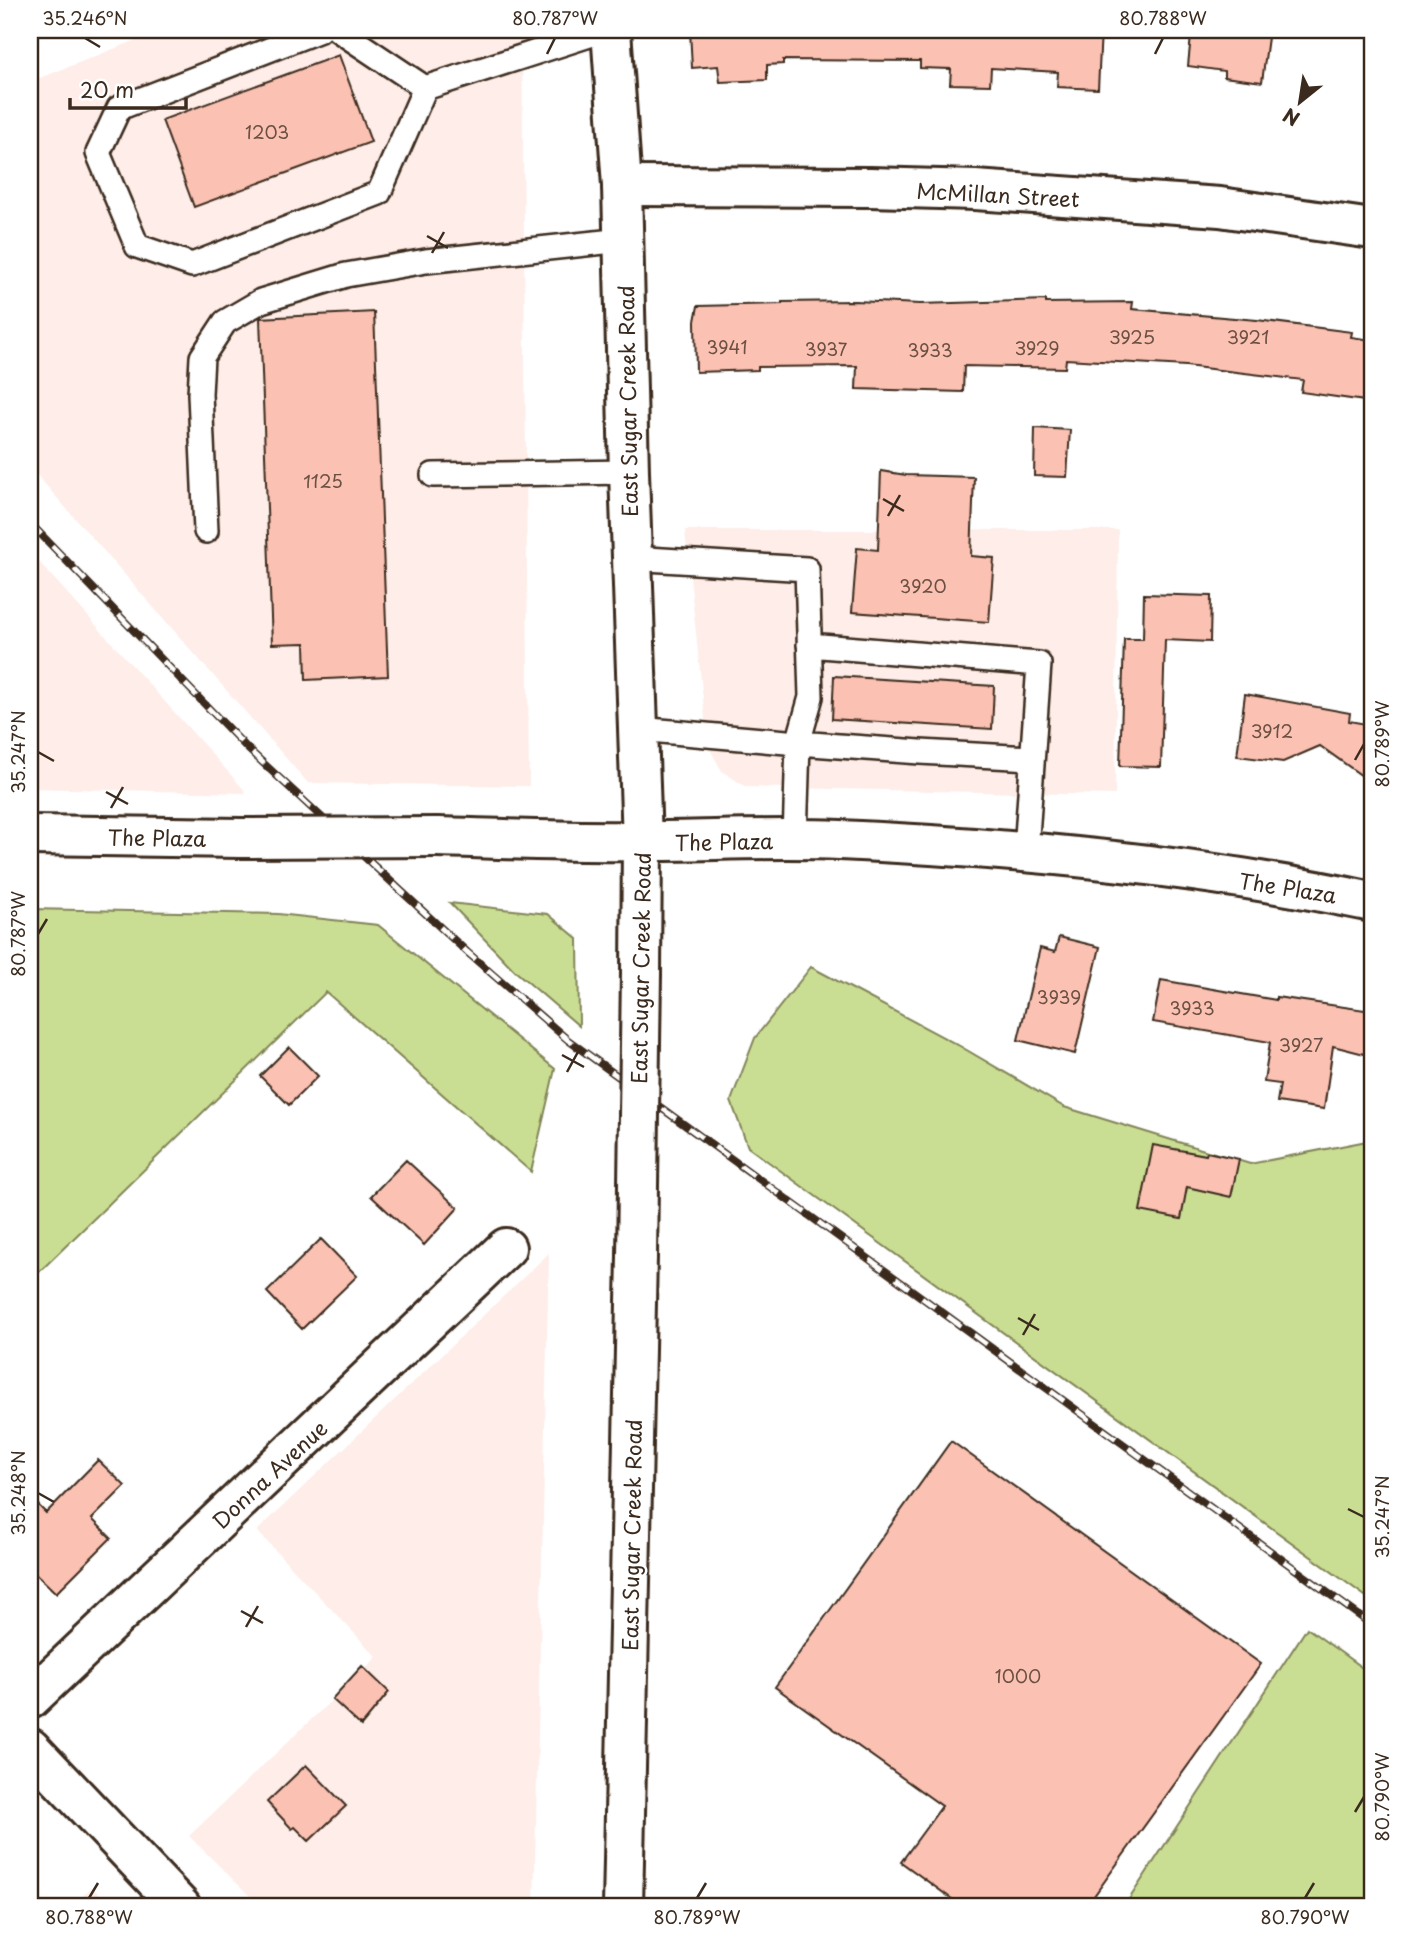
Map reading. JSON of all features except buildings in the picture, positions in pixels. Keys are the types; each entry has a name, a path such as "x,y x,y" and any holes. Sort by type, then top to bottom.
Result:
{"main road":[{"name":"East Sugar Creek Road","path":"611,30 622,186 631,558 642,842 637,1256 623,1907"},
{"name":"McMillan Street","path":"622,186 975,190 1220,207 1372,229"},
{"name":"The Plaza","path":"30,835 437,837 642,842 838,840 1026,851 1321,891 1372,902"},
{"name":"Donna Avenue","path":"30,1699 506,1248"},
{"path":"30,1748 181,1907"}],"lane":[{"path":"320,30 119,108 98,153 137,246 192,265 379,192 425,88 605,30"},
{"path":"338,30 425,88"},
{"path":"206,531 200,394 202,356 225,322 261,301 346,275 426,261 624,240"},
{"path":"433,475 629,472"},
{"path":"631,558 807,569 811,697 798,743 795,840"},
{"path":"809,645 1039,664 1026,851"},
{"path":"638,729 798,743 1032,758"}],"shaded area":[{"path":"162,30 522,30 529,786 308,783 30,467 30,82"},
{"path":"685,530 1118,530 1115,795 746,787 722,771 708,746"},
{"path":"30,552 247,793 30,788"},
{"path":"549,1253 534,1907 261,1907 189,1836 377,1657 257,1531"},
{"path":"92,1887 112,1907 71,1907"}],"green space":[{"path":"450,903 548,914 578,939 579,1026 515,971"},
{"path":"30,909 278,914 378,925 555,1069 531,1172 326,992 30,1281"},
{"path":"811,967 958,1045 1064,1107 1250,1164 1372,1140 1372,1601 748,1147 731,1101 755,1038"},
{"path":"1307,1628 1372,1675 1372,1907 1124,1907"}],"railway":[{"path":"30,523 248,749 467,952 568,1040 1372,1625"}]}
